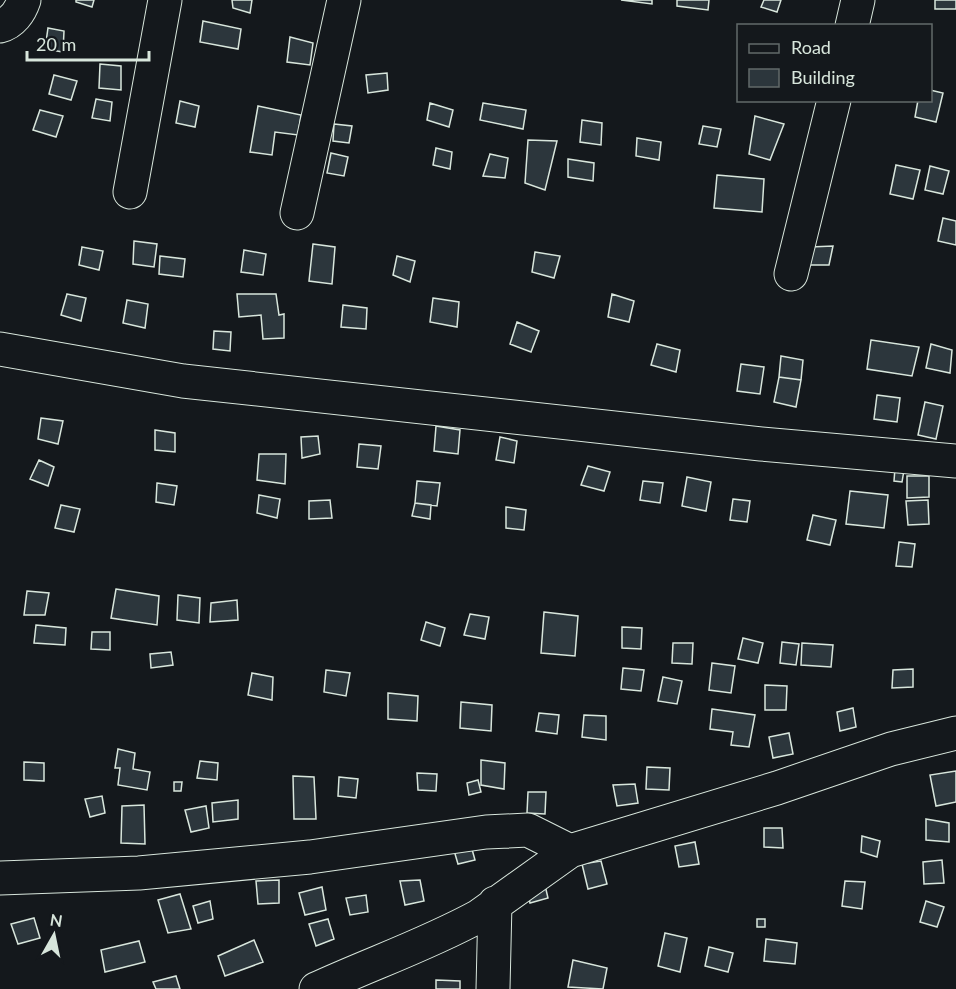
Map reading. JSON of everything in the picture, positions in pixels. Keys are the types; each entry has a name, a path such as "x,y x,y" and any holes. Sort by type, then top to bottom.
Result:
{"street":[{"path":"0,26 9,23 22,7 24,0"},
{"path":"130,192 165,0"},
{"path":"297,213 344,0"},
{"path":"852,24 858,0"},
{"path":"791,274 834,102"},
{"path":"0,349 183,381 761,444 956,460"},
{"path":"315,989 435,939 479,916 570,851 777,788 891,749 956,733"},
{"path":"0,878 139,873 310,857 486,832 528,830 570,851"},
{"path":"494,989 495,903"}],"building":[{"path":"76,0 94,0 92,7 76,2"},
{"path":"232,0 252,0 250,13 233,8"},
{"path":"621,0 652,0 652,4"},
{"path":"677,0 709,0 708,10 677,6"},
{"path":"764,0 781,0 777,12 761,7"},
{"path":"935,0 956,0 956,9 935,9"},
{"path":"203,21 241,29 238,49 200,42"},
{"path":"48,28 64,31 63,52 45,49"},
{"path":"290,37 313,43 310,65 287,62"},
{"path":"100,64 121,66 121,90 99,88"},
{"path":"387,73 388,90 368,93 366,75"},
{"path":"54,75 77,81 71,100 49,94"},
{"path":"932,90 943,93 936,122 915,117 918,102 932,102"},
{"path":"96,99 112,102 110,121 92,118"},
{"path":"180,101 199,106 195,127 176,123"},
{"path":"430,103 453,110 449,127 427,120"},
{"path":"483,103 526,110 523,129 480,120"},
{"path":"258,106 301,115 298,135 275,132 272,155 250,152"},
{"path":"40,110 63,116 56,137 33,130"},
{"path":"755,116 784,124 770,160 749,154"},
{"path":"582,120 602,123 601,145 580,142"},
{"path":"334,124 352,126 349,143 333,141"},
{"path":"703,126 721,129 717,147 699,144"},
{"path":"637,138 661,142 659,160 636,156"},
{"path":"528,140 557,141 545,190 525,183"},
{"path":"436,148 452,152 450,169 433,165"},
{"path":"331,153 348,157 344,176 327,173"},
{"path":"490,154 508,158 505,178 483,176"},
{"path":"568,159 594,163 593,181 568,177"},
{"path":"896,165 920,170 913,199 890,194"},
{"path":"930,166 949,171 943,194 925,190"},
{"path":"717,175 764,179 762,212 714,208"},
{"path":"943,218 956,221 956,245 938,241"},
{"path":"134,241 157,244 154,267 133,264"},
{"path":"313,244 335,247 332,284 309,281"},
{"path":"833,246 829,265 806,265 810,247"},
{"path":"82,247 103,251 99,270 79,265"},
{"path":"244,250 266,254 263,275 241,272"},
{"path":"535,252 560,256 554,278 532,272"},
{"path":"160,256 185,259 183,277 159,274"},
{"path":"397,256 415,261 410,282 393,275"},
{"path":"67,294 86,298 81,321 61,315"},
{"path":"237,294 276,294 279,315 284,314 284,338 263,339 261,315 239,317"},
{"path":"612,294 634,301 629,322 608,317"},
{"path":"433,298 459,302 457,327 430,322"},
{"path":"127,300 148,304 145,328 123,323"},
{"path":"343,305 367,308 366,329 341,327"},
{"path":"517,322 539,331 531,352 510,344"},
{"path":"214,331 231,332 230,351 213,349"},
{"path":"871,340 919,347 912,376 867,369"},
{"path":"657,344 680,350 676,372 651,365"},
{"path":"931,344 952,350 950,373 926,368"},
{"path":"781,356 803,360 801,380 779,377"},
{"path":"741,364 764,367 760,394 737,391"},
{"path":"779,377 801,380 796,407 774,402"},
{"path":"877,395 900,398 897,422 874,419"},
{"path":"925,402 943,406 936,439 918,435"},
{"path":"41,418 63,421 58,444 38,439"},
{"path":"436,426 460,430 458,454 434,451"},
{"path":"155,430 175,433 175,452 155,450"},
{"path":"318,436 320,454 302,458 301,437"},
{"path":"500,437 517,441 514,463 496,460"},
{"path":"359,444 381,446 378,469 357,467"},
{"path":"259,454 286,454 285,484 257,480"},
{"path":"39,460 54,467 48,486 30,479"},
{"path":"588,466 610,472 604,491 581,485"},
{"path":"895,468 904,470 902,482 894,481"},
{"path":"907,476 929,476 929,497 907,498"},
{"path":"687,477 711,482 706,511 682,506"},
{"path":"417,481 440,483 437,506 415,503"},
{"path":"643,481 663,483 660,503 640,500"},
{"path":"157,483 177,486 174,505 156,502"},
{"path":"850,491 888,495 884,528 846,524"},
{"path":"259,495 280,499 277,518 257,513"},
{"path":"733,499 750,501 747,522 730,520"},
{"path":"330,500 332,518 309,519 309,501"},
{"path":"928,500 929,524 908,525 906,501"},
{"path":"415,503 431,505 430,519 412,516"},
{"path":"61,505 80,509 74,532 55,528"},
{"path":"506,507 526,510 524,530 506,528"},
{"path":"813,515 836,520 830,545 807,540"},
{"path":"899,542 915,544 912,567 896,566"},
{"path":"116,589 159,596 157,625 111,618"},
{"path":"27,591 49,593 45,615 24,615"},
{"path":"178,595 200,598 199,623 177,620"},
{"path":"237,600 238,620 210,622 211,603"},
{"path":"544,612 578,616 575,656 541,653"},
{"path":"470,614 489,617 485,639 464,635"},
{"path":"426,622 445,628 440,646 421,640"},
{"path":"36,625 66,628 65,645 34,643"},
{"path":"622,627 642,628 641,649 622,648"},
{"path":"92,632 110,632 110,650 91,649"},
{"path":"743,638 763,643 758,663 738,659"},
{"path":"782,642 799,644 796,665 780,663"},
{"path":"673,643 693,643 692,664 672,663"},
{"path":"802,643 833,645 831,667 801,665"},
{"path":"171,652 173,665 151,668 150,654"},
{"path":"712,663 735,666 731,693 709,690"},
{"path":"623,668 644,670 641,691 621,689"},
{"path":"913,669 913,687 892,688 893,670"},
{"path":"326,670 350,673 346,696 324,692"},
{"path":"252,673 273,677 272,700 248,695"},
{"path":"663,677 682,681 677,704 658,701"},
{"path":"765,685 787,686 786,710 765,710"},
{"path":"388,693 418,696 417,721 388,719"},
{"path":"461,702 492,705 491,731 460,728"},
{"path":"853,708 856,727 840,731 837,712"},
{"path":"712,709 755,715 749,747 731,745 733,732 710,729"},
{"path":"539,713 559,715 557,734 536,731"},
{"path":"584,715 606,716 606,740 582,737"},
{"path":"789,733 793,754 773,758 769,737"},
{"path":"118,749 135,753 133,769 150,772 147,790 118,785 120,768 115,768"},
{"path":"481,760 505,763 504,789 481,785"},
{"path":"200,761 218,763 217,780 197,778"},
{"path":"24,762 44,763 44,781 24,780"},
{"path":"647,767 670,768 669,790 646,789"},
{"path":"956,771 956,802 936,806 930,775"},
{"path":"417,773 437,774 436,791 418,790"},
{"path":"293,776 314,777 316,819 294,819"},
{"path":"339,777 358,779 356,798 338,796"},
{"path":"478,780 481,792 469,795 467,783"},
{"path":"174,782 182,782 181,791 174,791"},
{"path":"635,784 638,803 617,806 613,785"},
{"path":"528,792 546,792 545,814 527,813"},
{"path":"102,796 105,813 90,817 85,799"},
{"path":"238,800 238,819 213,822 212,803"},
{"path":"144,805 145,844 121,843 122,806"},
{"path":"206,806 209,828 191,832 185,810"},
{"path":"926,819 949,823 949,842 926,840"},
{"path":"764,828 782,828 783,848 764,847"},
{"path":"862,836 880,841 877,857 861,852"},
{"path":"470,842 475,860 458,864 453,847"},
{"path":"695,842 699,864 679,867 675,846"},
{"path":"942,860 944,883 924,884 923,862"},
{"path":"601,861 607,884 588,889 582,864"},
{"path":"279,880 279,903 258,904 256,881"},
{"path":"420,880 424,901 405,905 400,881"},
{"path":"544,881 548,898 530,903 526,886"},
{"path":"845,881 865,882 862,909 842,906"},
{"path":"322,887 326,910 305,915 299,893"},
{"path":"180,894 191,929 168,933 158,900"},
{"path":"366,895 368,912 350,915 346,898"},
{"path":"210,901 213,919 198,923 193,906"},
{"path":"926,901 944,907 937,927 920,922"},
{"path":"34,918 40,938 18,944 11,924"},
{"path":"328,919 334,939 316,946 309,924"},
{"path":"757,919 765,919 765,927 757,927"},
{"path":"665,933 687,938 680,972 658,966"},
{"path":"766,939 797,943 795,964 764,961"},
{"path":"254,940 263,962 225,976 218,956"},
{"path":"139,941 145,962 105,972 101,950"},
{"path":"709,947 733,953 728,972 705,966"},
{"path":"573,960 607,968 603,989 568,987"},
{"path":"176,976 180,989 156,989 153,982"},
{"path":"436,980 460,981 460,989 436,989"}]}
